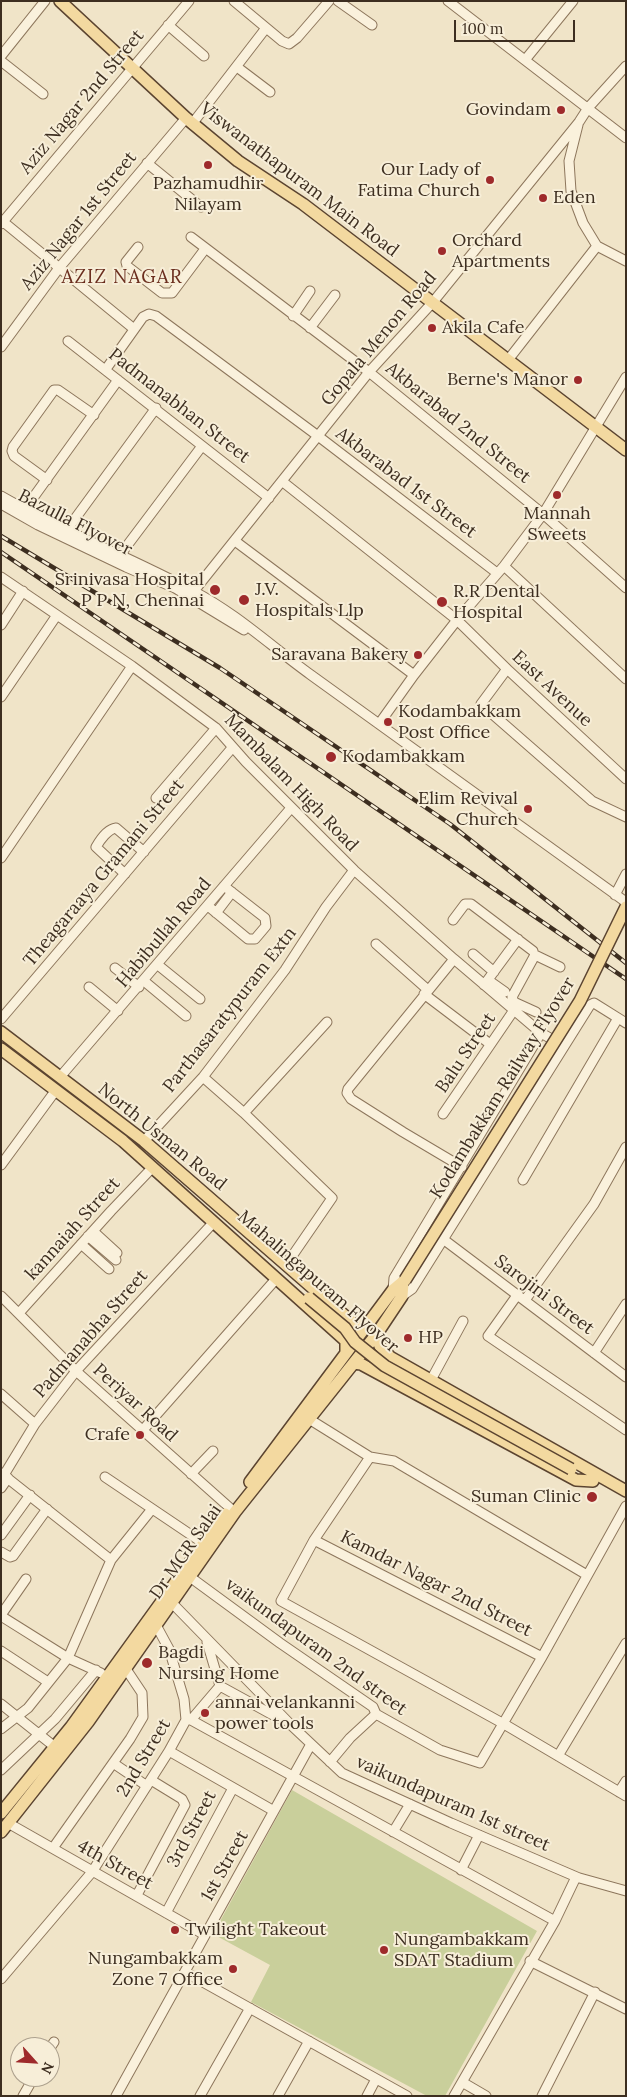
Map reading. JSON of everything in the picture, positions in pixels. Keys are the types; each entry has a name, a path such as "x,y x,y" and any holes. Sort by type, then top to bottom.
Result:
{"main road":[{"name":"Viswanathapuram Main Road","path":"60,1 189,121 238,160 303,204 626,450"},
{"name":"Kodambakkam Railway Flyover","path":"398,1293 577,1006 626,907"},
{"name":"North Usman Road","path":"1,1032 144,1141 158,1164 213,1222 346,1342 346,1353"},
{"name":"North Usman Road","path":"1,1049 123,1141 158,1164 286,1265 353,1324 368,1323"},
{"name":"Mahalingapuram Flyover","path":"158,1164 345,1328 355,1342 379,1362 626,1500"},
{"name":"Dr MGR Salai","path":"4,1822 88,1722 112,1680 202,1543 368,1323 398,1293"},
{"name":"Dr MGR Salai","path":"4,1822 55,1747 112,1680 126,1668 235,1512 376,1335 398,1293"},
{"path":"326,1324 338,1310"},
{"path":"376,1335 380,1346 390,1357 626,1491"},
{"path":"354,1364 361,1364 576,1480 593,1481"}],"street":[{"path":"1,56 45,1"},
{"name":"Aziz Nagar 2nd Street","path":"2,222 189,1"},
{"path":"234,1 288,44 293,42 329,1"},
{"path":"338,1 372,25"},
{"path":"448,1 626,138"},
{"path":"525,60 573,1"},
{"path":"168,25 204,56"},
{"name":"Aziz Nagar 1st Street","path":"1,347 59,268 147,163 189,121 237,67 266,28"},
{"path":"1,61 43,94"},
{"path":"610,86 626,66"},
{"path":"237,67 270,92"},
{"path":"610,86 626,77"},
{"name":"Gopala Menon Road","path":"194,591 370,372 433,302 579,122 588,108 610,86"},
{"path":"579,122 569,161 571,191 583,223 597,246 626,261"},
{"path":"147,163 201,207"},
{"path":"2,222 134,329 106,370"},
{"name":"Akbarabad 2nd Street","path":"190,237 370,372 543,514 626,588"},
{"path":"508,360 597,246"},
{"path":"138,247 126,262 126,266 162,293 168,294 172,293 205,250"},
{"path":"293,316 310,291"},
{"path":"310,328 335,295"},
{"name":"Akbarabad 1st Street","path":"134,329 143,317 149,314 156,316 500,570 626,679"},
{"name":"Padmanabhan Street","path":"68,340 269,498"},
{"path":"379,724 414,675 543,514 626,377"},
{"path":"25,509 118,380"},
{"path":"47,480 14,456 13,446 54,390 58,390 94,415"},
{"path":"66,531 156,408"},
{"path":"120,555 202,446"},
{"name":"East Avenue","path":"283,482 457,620 626,779"},
{"path":"1,496 66,531 194,591 242,621 266,642 626,902"},
{"name":"Bazulla Flyover","path":"1,504 126,567 175,588 266,642"},
{"path":"235,541 414,675"},
{"name":"Mambalam High Road","path":"1,577 132,666 216,728 232,748 290,808 354,870 454,959 486,982 541,1033 564,1046"},
{"path":"1,625 23,591"},
{"path":"1,697 57,615"},
{"path":"1,858 132,666"},
{"path":"507,669 481,704 592,801 626,817"},
{"path":"156,798 216,728"},
{"name":"Theagaraaya Gramani Street","path":"1,1019 232,748"},
{"name":"Habibullah Road","path":"60,1078 208,906 228,889 290,808"},
{"path":"125,874 100,852 96,847 98,843 112,828 116,828 144,852"},
{"name":"Parthasaratypuram Extn","path":"144,1141 204,1077 285,970 326,907 354,870"},
{"path":"615,895 626,874"},
{"path":"208,906 248,938 255,939 266,926 265,918 228,889 216,912"},
{"path":"453,920 465,904 469,903 534,951"},
{"path":"505,992 486,982 518,939"},
{"path":"376,944 426,992 490,1044"},
{"path":"472,954 494,972"},
{"path":"536,1012 514,1002 512,997 534,956 538,955 560,967"},
{"path":"454,959 347,1093 351,1099 462,1166"},
{"path":"158,965 200,999"},
{"path":"115,968 142,984 186,1016"},
{"path":"89,987 118,1011"},
{"path":"523,1180 622,1020 592,1003 412,1289 398,1293 394,1278 541,1033"},
{"path":"523,1017 527,1008"},
{"name":"Balu Street","path":"444,1114 514,1010"},
{"path":"244,1113 327,1022"},
{"path":"519,1070 541,1083"},
{"path":"204,1077 332,1198 286,1265"},
{"path":"1,1165 56,1090"},
{"path":"496,1109 517,1120"},
{"path":"526,1300 594,1204 626,1147"},
{"name":"kannaiah Street","path":"19,1313 90,1234 158,1164"},
{"name":"Padmanabha Street","path":"1,1488 5,1475 35,1424 76,1371 213,1222"},
{"path":"90,1234 118,1258"},
{"name":"Sarojini Street","path":"443,1239 526,1300 626,1378"},
{"path":"81,1244 109,1269"},
{"path":"142,1431 276,1279"},
{"path":"518,1294 488,1336 626,1430"},
{"name":"Periyar Road","path":"1,1296 76,1371 230,1508"},
{"path":"594,1353 626,1304"},
{"path":"431,1380 463,1321"},
{"path":"1,1394 35,1424"},
{"path":"309,1419 370,1457 394,1461 588,1575"},
{"path":"191,1474 213,1451"},
{"path":"370,1457 314,1540 281,1601 504,1724 622,1794 626,1781"},
{"path":"5,1475 111,1560"},
{"path":"105,1477 202,1543"},
{"path":"1,1536 30,1495"},
{"path":"504,1724 626,1506"},
{"path":"1,1552 10,1558 13,1556 47,1509"},
{"path":"1,1729 28,1708 68,1658 111,1560 152,1509"},
{"name":"Kamdar Nagar 2nd Street","path":"314,1540 542,1657"},
{"name":"vaikundapuram 2nd street","path":"190,1577 280,1644 372,1707 376,1714 440,1750 480,1763 504,1724"},
{"path":"26,1579 1,1616 68,1658 96,1670 112,1680"},
{"name":"vaikundapuram 1st street","path":"172,1603 207,1642 342,1773 579,1878 626,1891"},
{"name":"2nd Street","path":"1,1979 92,1872 189,1720 174,1665 156,1625"},
{"path":"207,1642 220,1686 291,1725"},
{"path":"558,1756 626,1643"},
{"path":"1,1651 48,1682"},
{"path":"53,1848 143,1717 142,1693 126,1668"},
{"path":"1,1770 55,1719 96,1670"},
{"path":"220,1686 189,1720 293,1775 555,1921"},
{"path":"1,1704 55,1747"},
{"path":"330,1762 350,1738 376,1714"},
{"name":"1st Street","path":"116,2096 311,1744"},
{"path":"169,1751 274,1811"},
{"path":"113,1763 182,1799 185,1805 137,1895"},
{"name":"3rd Street","path":"166,1913 233,1788"},
{"path":"393,1832 410,1804"},
{"name":"4th Street","path":"4,1822 137,1895 205,1935"},
{"path":"461,1870 479,1835"},
{"path":"454,2096 530,1961 555,1921 576,1877 579,1878"},
{"path":"530,1961 626,2009"},
{"path":"184,1972 407,2096"},
{"path":"542,2096 595,1992"},
{"path":"200,2096 250,2008"},
{"path":"278,2096 309,2041"},
{"path":"367,2096 376,2079"},
{"path":"462,2082 486,2096"}],"green space":[{"name":"Nungambakkam SDAT Stadium","path":"292,1790 537,1931 445,2096 427,2096 251,2002 270,1965 213,1934"}],"railway":[{"path":"1,536 220,668 450,824 626,963"},
{"path":"1,552 626,979"}],"place":[{"name":"Govindam","path":"561,110"},
{"name":"Pazhamudhir Nilayam","path":"208,165"},
{"name":"Our Lady of Fatima Church","path":"490,180"},
{"name":"Eden","path":"543,198"},
{"name":"Orchard Apartments","path":"442,251"},
{"name":"Akila Cafe","path":"432,328"},
{"name":"Berne's Manor","path":"578,380"},
{"name":"Mannah Sweets","path":"557,495"},
{"name":"Srinivasa Hospital P P N, Chennai","path":"215,590"},
{"name":"J.V. Hospitals Llp","path":"244,600"},
{"name":"R.R Dental Hospital","path":"442,602"},
{"name":"Saravana Bakery","path":"418,655"},
{"name":"Kodambakkam Post Office","path":"388,722"},
{"name":"Kodambakkam","path":"331,757"},
{"name":"Elim Revival Church","path":"528,809"},
{"name":"HP","path":"408,1338"},
{"name":"Crafe","path":"140,1435"},
{"name":"Suman Clinic","path":"592,1497"},
{"name":"Bagdi Nursing Home","path":"147,1663"},
{"name":"annai velankanni power tools","path":"205,1713"},
{"name":"Twilight Takeout","path":"175,1930"},
{"name":"Nungambakkam SDAT Stadium","path":"384,1950"},
{"name":"Nungambakkam Zone 7 Office","path":"233,1969"}],"district":[{"name":"AZIZ NAGAR","path":"122,278"}]}
